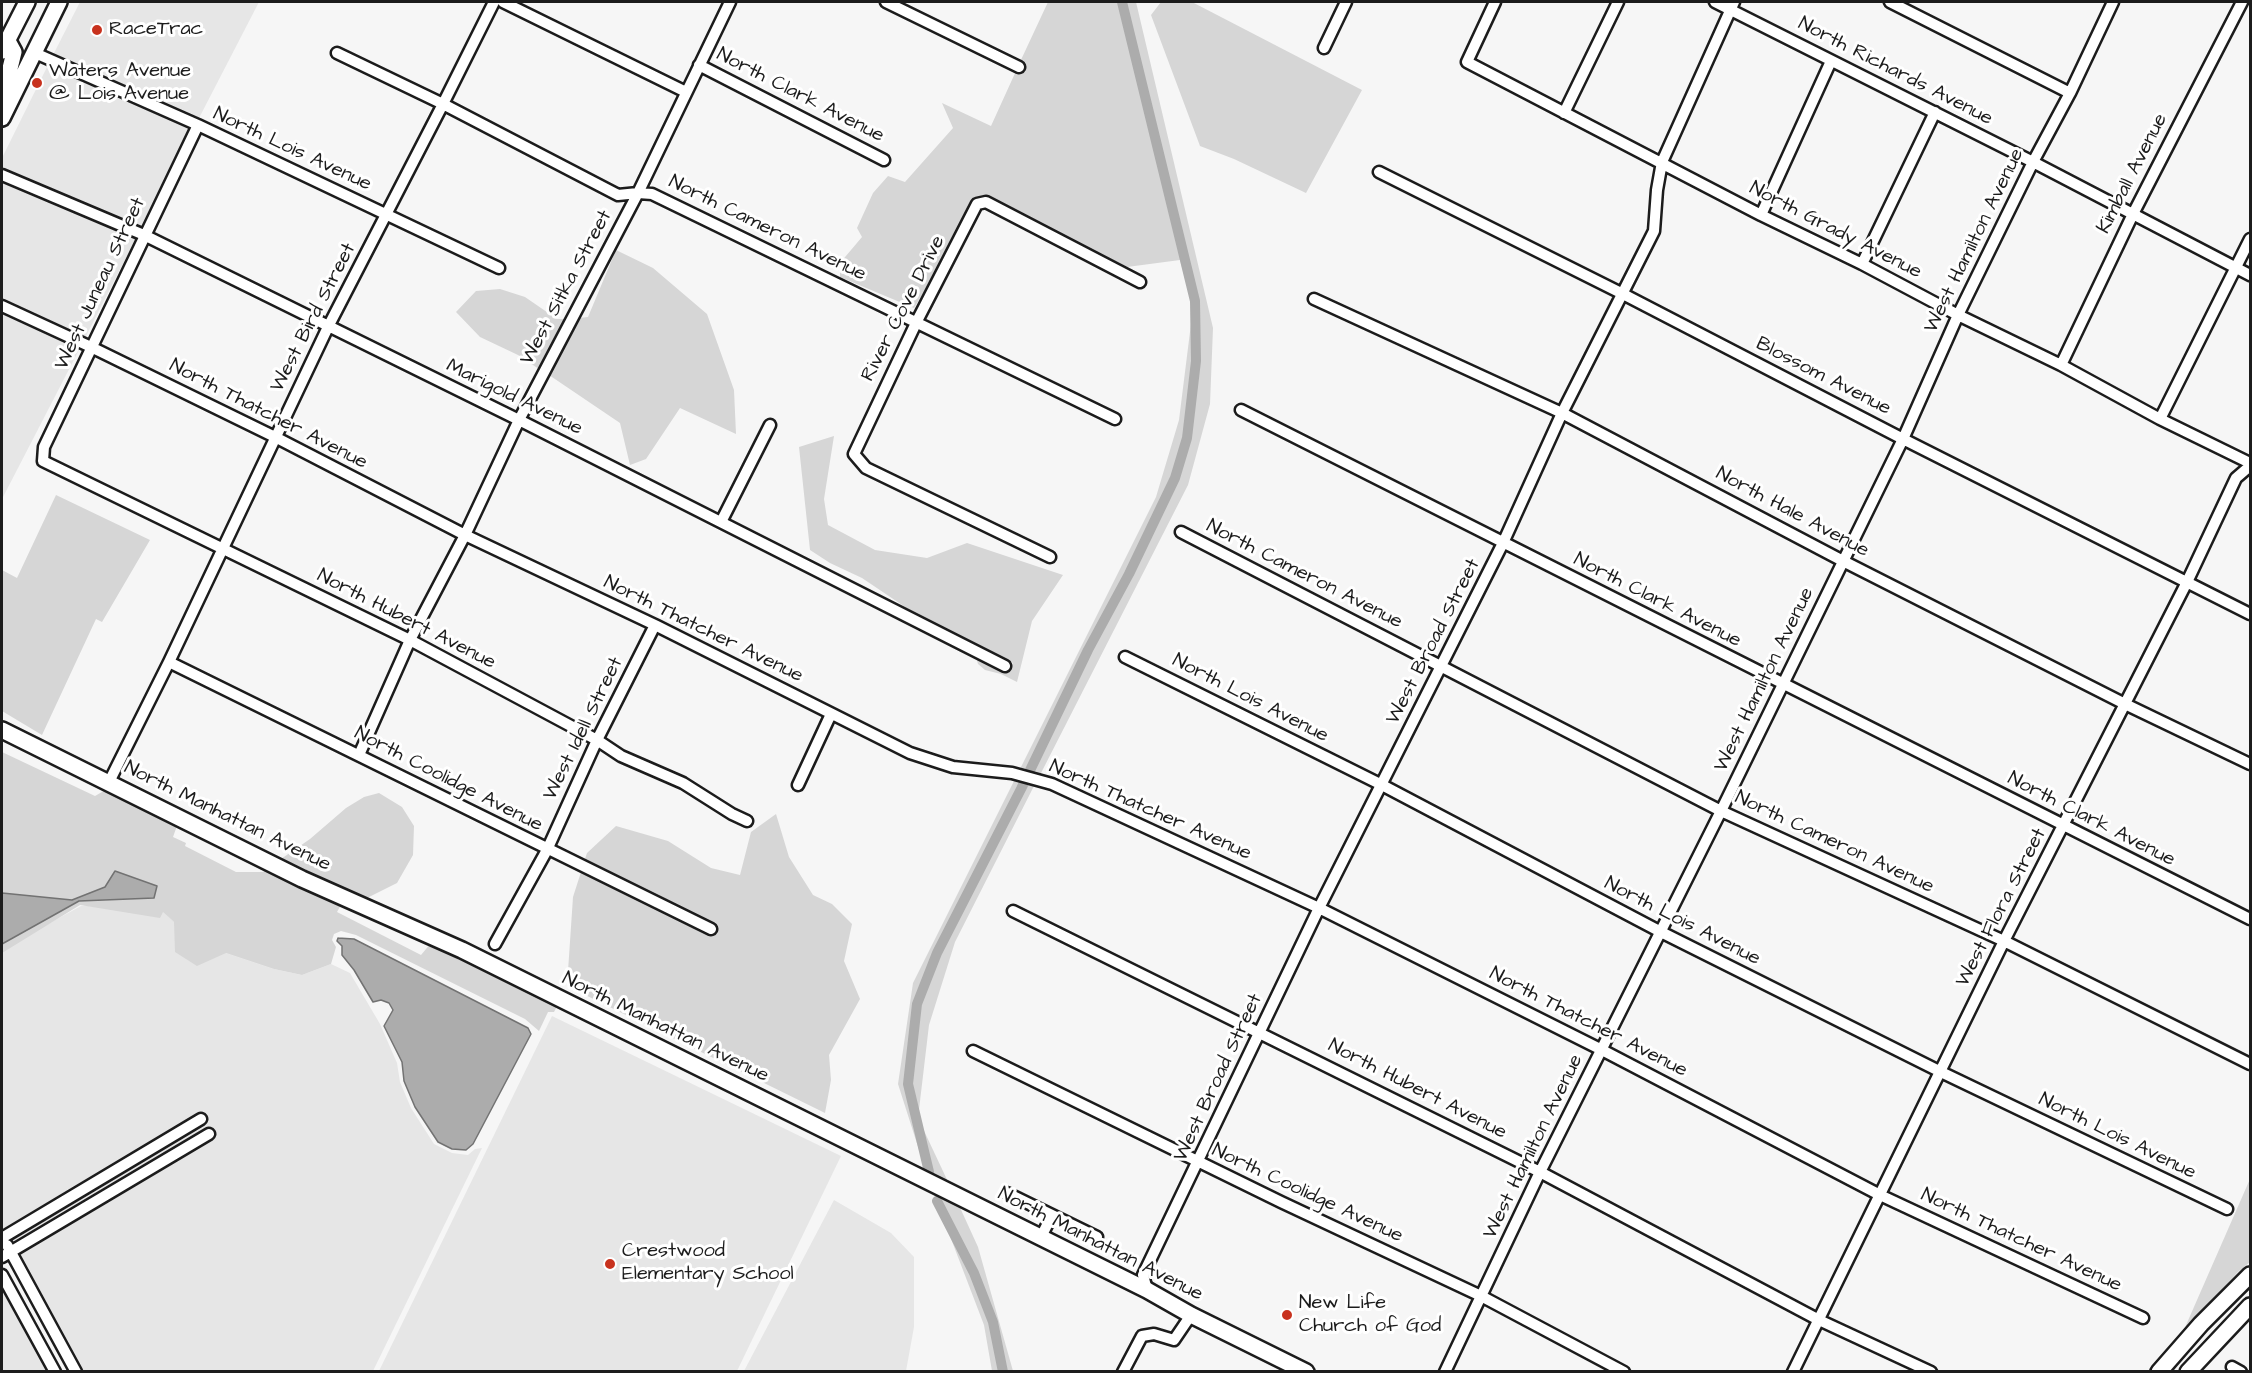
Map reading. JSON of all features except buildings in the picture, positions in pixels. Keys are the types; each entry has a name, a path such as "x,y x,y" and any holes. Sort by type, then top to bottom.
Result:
{"street":[{"path":"2,104 14,52 4,42 27,2"},
{"path":"2,118 59,2"},
{"name":"West Bird Street","path":"108,782 169,662 328,327 494,2"},
{"path":"503,2 686,92"},
{"name":"West Sitka Street","path":"359,754 410,640 465,535 519,420 638,193 730,2"},
{"path":"885,2 1019,67"},
{"path":"1324,48 1346,2"},
{"name":"North Grady Avenue","path":"1495,2 1467,62 1761,215 2061,365 2250,465"},
{"path":"1563,113 1617,2"},
{"name":"North Richards Avenue","path":"1715,2 1733,5 1832,61 2250,275"},
{"path":"1890,2 2070,93"},
{"name":"West Hamilton Avenue","path":"1445,1371 1540,1172 1783,685 1903,439 1958,315 2033,162 2070,93 2113,2"},
{"name":"Kimball Avenue","path":"2061,365 2133,214 2242,2"},
{"name":"West Broad Street","path":"1147,1290 1143,1275 1319,908 1503,543 1562,413 1654,231 1662,162 1733,5"},
{"name":"North Lois Avenue","path":"35,53 198,125 499,268"},
{"name":"North Cameron Avenue","path":"337,53 443,104 618,195 652,194 1115,419"},
{"path":"1761,215 1832,61"},
{"name":"North Clark Avenue","path":"699,65 884,160"},
{"path":"1862,264 1935,112"},
{"name":"West Juneau Street","path":"43,461 44,447 198,125"},
{"name":"Blossom Avenue","path":"1379,172 2250,614"},
{"name":"Marigold Avenue","path":"2,175 144,235 519,420 1005,666"},
{"name":"River Cove Drive","path":"1050,556 866,468 854,453 917,321 977,204 986,202 1140,282"},
{"path":"2160,419 2250,239"},
{"name":"North Hale Avenue","path":"1314,299 1562,413 1843,561 2125,704 2250,764"},
{"name":"North Thatcher Avenue","path":"2,306 275,437 465,535 655,625 909,753 953,767 1012,773 1052,784 1319,908 1602,1050 1880,1195 2144,1318"},
{"name":"North Clark Avenue","path":"1241,410 2250,919"},
{"path":"721,522 770,425"},
{"name":"North Hubert Avenue","path":"43,461 410,640 597,740 621,756 682,783 747,821"},
{"name":"West Flora Street","path":"1793,1371 2004,941 2187,582 2236,478 2250,465"},
{"name":"North Cameron Avenue","path":"1181,532 1721,811 2004,941 2250,1064"},
{"name":"West Idell Street","path":"495,944 548,850 597,740 655,625"},
{"name":"North Lois Avenue","path":"1125,657 1382,785 1661,932 1941,1072 2227,1209"},
{"name":"North Coolidge Avenue","path":"169,662 711,929"},
{"path":"798,785 831,714"},
{"name":"North Manhattan Avenue","path":"2,730 302,879 462,950 1306,1371"},
{"name":"North Hubert Avenue","path":"1013,910 1540,1172 1819,1320 1931,1371"},
{"name":"North Coolidge Avenue","path":"974,1051 1199,1162 1481,1296 1624,1371"},
{"path":"76,1371 6,1254 2,1238 201,1119"},
{"path":"6,1254 209,1134"},
{"path":"1007,1193 1097,1237"},
{"path":"1041,1237 1052,1215"},
{"path":"2,1275 55,1371"},
{"path":"2159,1371 2201,1324 2250,1275"},
{"path":"2188,1371 2250,1306"},
{"path":"1123,1371 1142,1336 1154,1334 1174,1341 1191,1315"}],"shaded area":[{"path":"80,2 259,2 198,120 53,55"},
{"path":"1048,2 1136,2 1213,328 1210,404 1188,485 1040,775 1020,769 1156,497 1179,420 1193,308 1180,260 1127,267 991,199 990,196 983,195 971,201 929,284 914,308 840,277 840,263 862,237 857,228 873,193 888,176 905,182 953,128 942,103 991,126 1016,71 1022,74 1027,65 1020,62"},
{"path":"1161,2 1192,2 1362,90 1306,193 1234,159 1200,146 1151,15"},
{"path":"48,65 190,128 141,228 2,169 2,158"},
{"path":"2,181 136,238 85,338 2,300"},
{"path":"616,250 653,268 707,314 734,390 736,434 680,408 646,459 630,465 620,423 549,375 579,318 588,317"},
{"path":"500,289 525,297 557,319 565,319 539,369 518,355 480,337 456,312 476,291"},
{"path":"2,312 80,348 2,499"},
{"path":"834,436 824,499 828,525 875,550 927,558 967,543 1063,575 1032,621 1017,682 1001,674 985,670 978,664 976,657 1008,673 1013,663 914,613 862,578 830,563 810,550 799,447"},
{"path":"56,495 150,540 102,622 96,619 42,735 2,711 2,570 17,578"},
{"path":"2,752 95,796 109,788 178,823 173,837 186,843 185,846 236,872 263,872 268,868 342,903 337,912 421,955 431,943 557,1006 554,1012 548,1012 539,1031 525,1019 356,935 341,931 334,934 332,940 336,947 331,964 302,975 274,969 226,953 197,966 175,952 174,922 163,912 160,918 80,905 2,953"},
{"path":"1015,779 1035,784 955,942 929,1025 918,1118 950,1186 927,1175 898,1084 913,983"},
{"path":"379,793 402,807 414,826 413,855 397,883 369,897 359,899 278,861 310,839 346,808 364,797"},
{"path":"776,814 789,857 813,895 832,904 852,924 844,961 860,999 829,1055 831,1080 825,1113 567,986 573,897 581,872 714,936 719,927 584,862 587,853 616,826 668,841 711,868 740,875 751,832"},
{"path":"115,871 157,886 154,898 79,901 2,944 2,893 72,900 105,887"},
{"path":"81,906 158,907 174,922 226,953 274,969 302,975 331,964 350,973 380,1024 397,1063 400,1082 411,1108 434,1144 452,1153 468,1155 475,1149 482,1148 373,1371 83,1371 19,1253 217,1136 210,1127 13,1244 10,1240 209,1121 203,1112 2,1231 2,949"},
{"path":"338,938 354,939 528,1028 531,1034 473,1144 466,1150 452,1149 438,1142 415,1107 404,1081 402,1062 384,1026 393,1010 389,1003 381,1000 373,1002 342,955 342,946 337,941"},
{"name":"Crestwood Elementary School","path":"552,1016 841,1156 737,1371 379,1371"},
{"path":"2250,1179 2250,1262 2183,1332"},
{"path":"932,1189 957,1201 978,1247 1013,1371 992,1371 984,1325"},
{"path":"834,1200 891,1233 914,1257 914,1327 906,1371 744,1371"},
{"path":"2,1286 49,1371 2,1371"}],"waterway":[{"path":"929,1172 908,1084 917,1004 937,953 1021,789 1088,650 1129,574 1175,478 1187,438 1196,361 1195,301 1122,2"},
{"path":"937,1201 974,1273 993,1322 1003,1372"}],"place":[{"name":"RaceTrac","path":"97,30"},
{"name":"Waters Avenue @ Lois Avenue","path":"37,83"},
{"name":"Crestwood Elementary School","path":"610,1264"},
{"name":"New Life Church of God","path":"1287,1315"}]}
